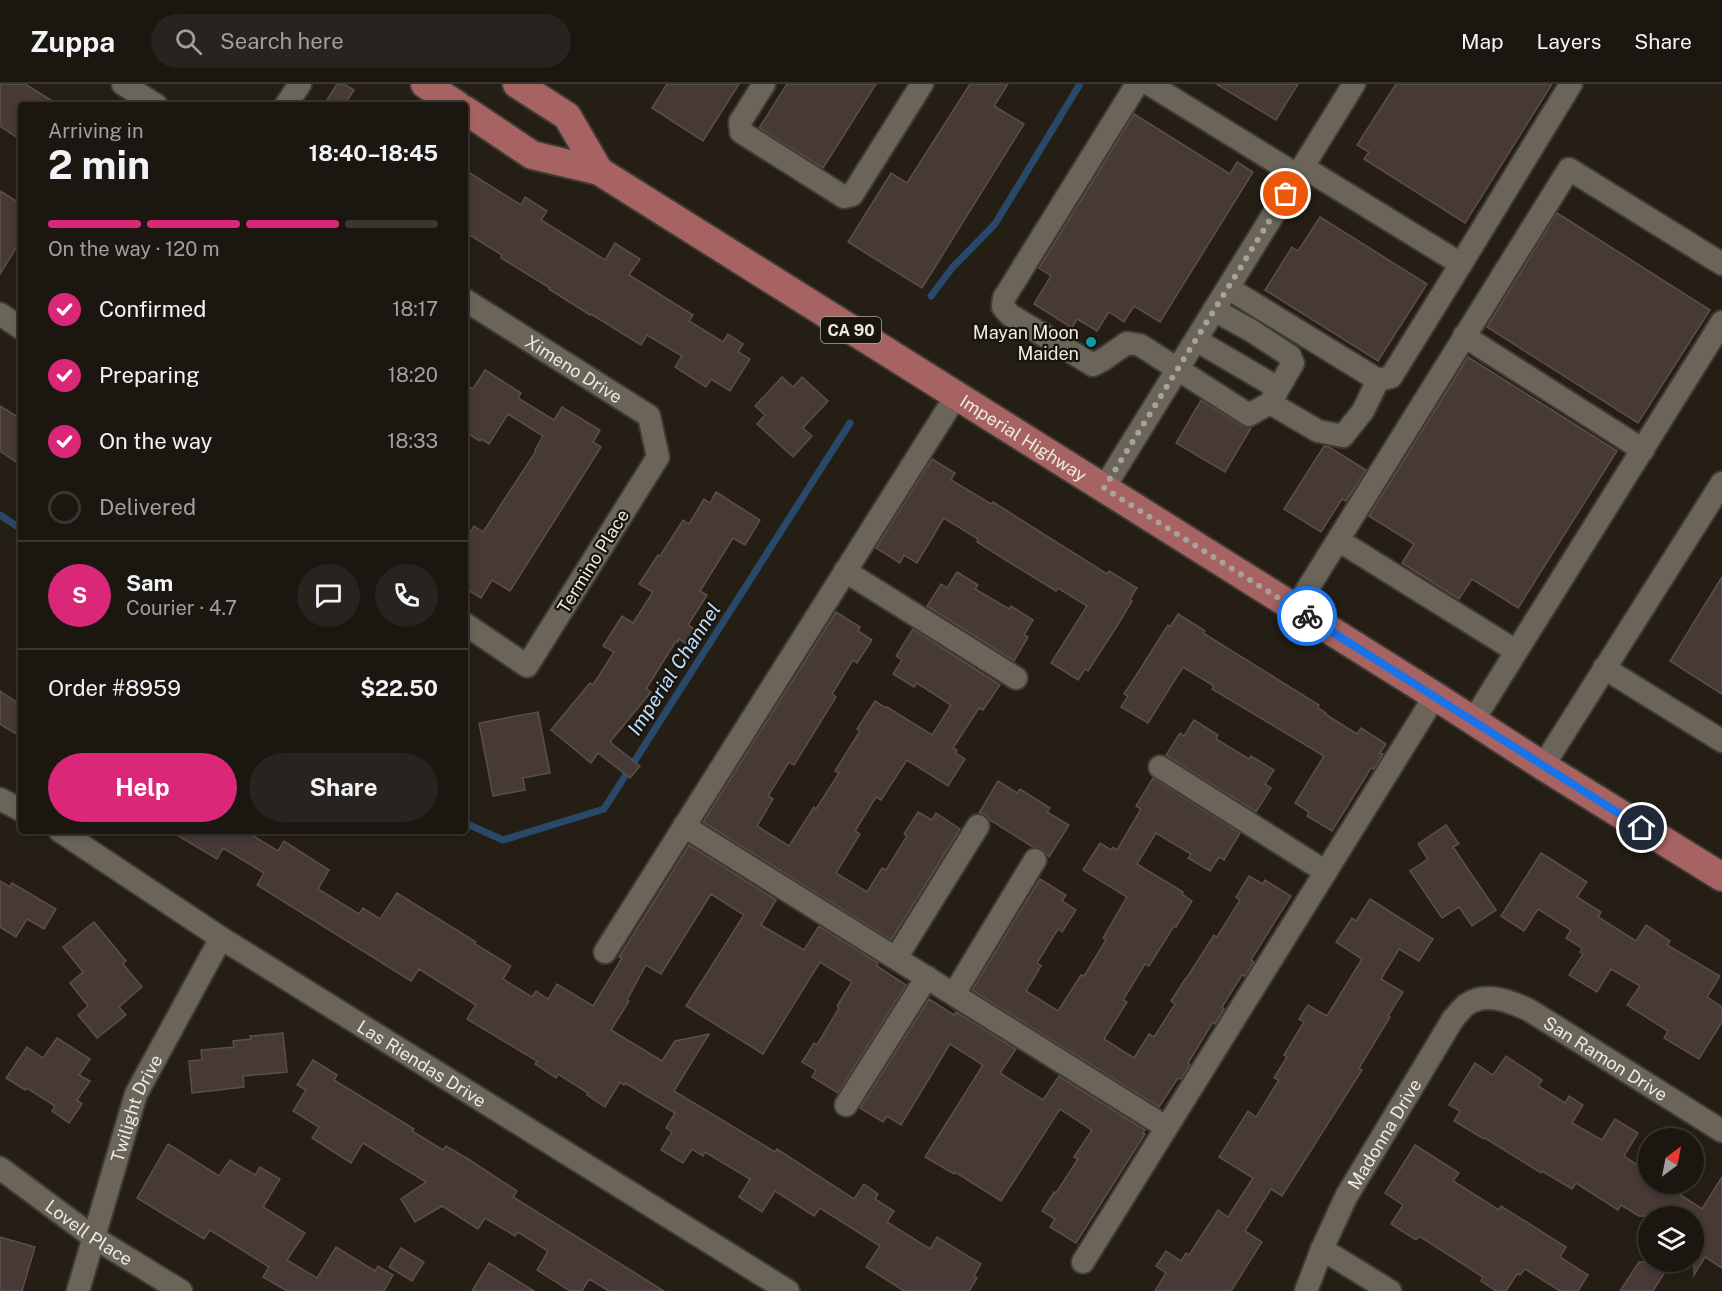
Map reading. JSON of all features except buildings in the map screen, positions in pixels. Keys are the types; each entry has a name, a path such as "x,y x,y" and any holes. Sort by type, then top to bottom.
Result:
{"main road":[{"path":"425,84 452,102"},
{"name":"Imperial Highway","path":"516,84 567,116 599,171"},
{"name":"Imperial Highway","path":"468,112 532,155 599,171 1722,877"}],"street":[{"path":"123,84 151,102"},
{"path":"288,102 300,84"},
{"path":"764,84 740,122 741,132 844,197 852,195 922,84"},
{"path":"1137,84 1004,298 1003,307 1010,315 1093,365 1127,343 1140,345 1249,415 1274,396 1293,363 1290,356 1214,310"},
{"path":"1149,84 1461,264"},
{"path":"1104,488 1354,84"},
{"path":"1228,288 1378,380 1391,378 1571,84"},
{"path":"1295,609 1569,169 1722,264"},
{"name":"Ximeno Drive","path":"468,302 649,416 658,457"},
{"path":"0,314 18,326"},
{"path":"1473,721 1722,322"},
{"path":"1464,336 1643,450"},
{"path":"1196,340 1274,396 1317,431 1343,436 1363,411 1378,380"},
{"path":"605,952 956,396"},
{"name":"Termino Place","path":"468,626 527,666 658,457"},
{"path":"1543,766 1722,483"},
{"path":"1338,540 1516,651"},
{"path":"845,571 1016,678"},
{"path":"1604,668 1722,741"},
{"path":"1083,1262 1435,696"},
{"path":"1160,767 1326,872"},
{"path":"0,799 18,808"},
{"path":"684,826 1166,1127"},
{"path":"896,958 978,826"},
{"name":"Las Riendas Drive","path":"65,834 221,938 788,1291"},
{"path":"954,994 1035,860"},
{"name":"Twilight Drive","path":"78,1291 136,1095 221,938"},
{"path":"846,1105 927,977"},
{"name":"San Ramon Drive","path":"1485,998 1505,1000 1529,1010 1722,1131"},
{"name":"Madonna Drive","path":"1306,1291 1346,1197 1452,1019 1466,1005 1485,998"},
{"name":"Lovell Place","path":"0,1168 93,1237 181,1291"},
{"path":"1322,1249 1390,1291"}],"waterway":[{"name":"Imperial Channel","path":"931,296 952,268 995,224 1080,84"},
{"name":"Imperial Channel","path":"468,824 503,840 604,809 850,423"},
{"name":"Imperial Channel","path":"0,515 18,527"}],"way so far":[{"path":"1286,194 1104,488 1307,616"}],"place":[{"name":"Mayan Moon Maiden","path":"1091,342"}],"route":[{"path":"1307,616 1642,828"}]}
